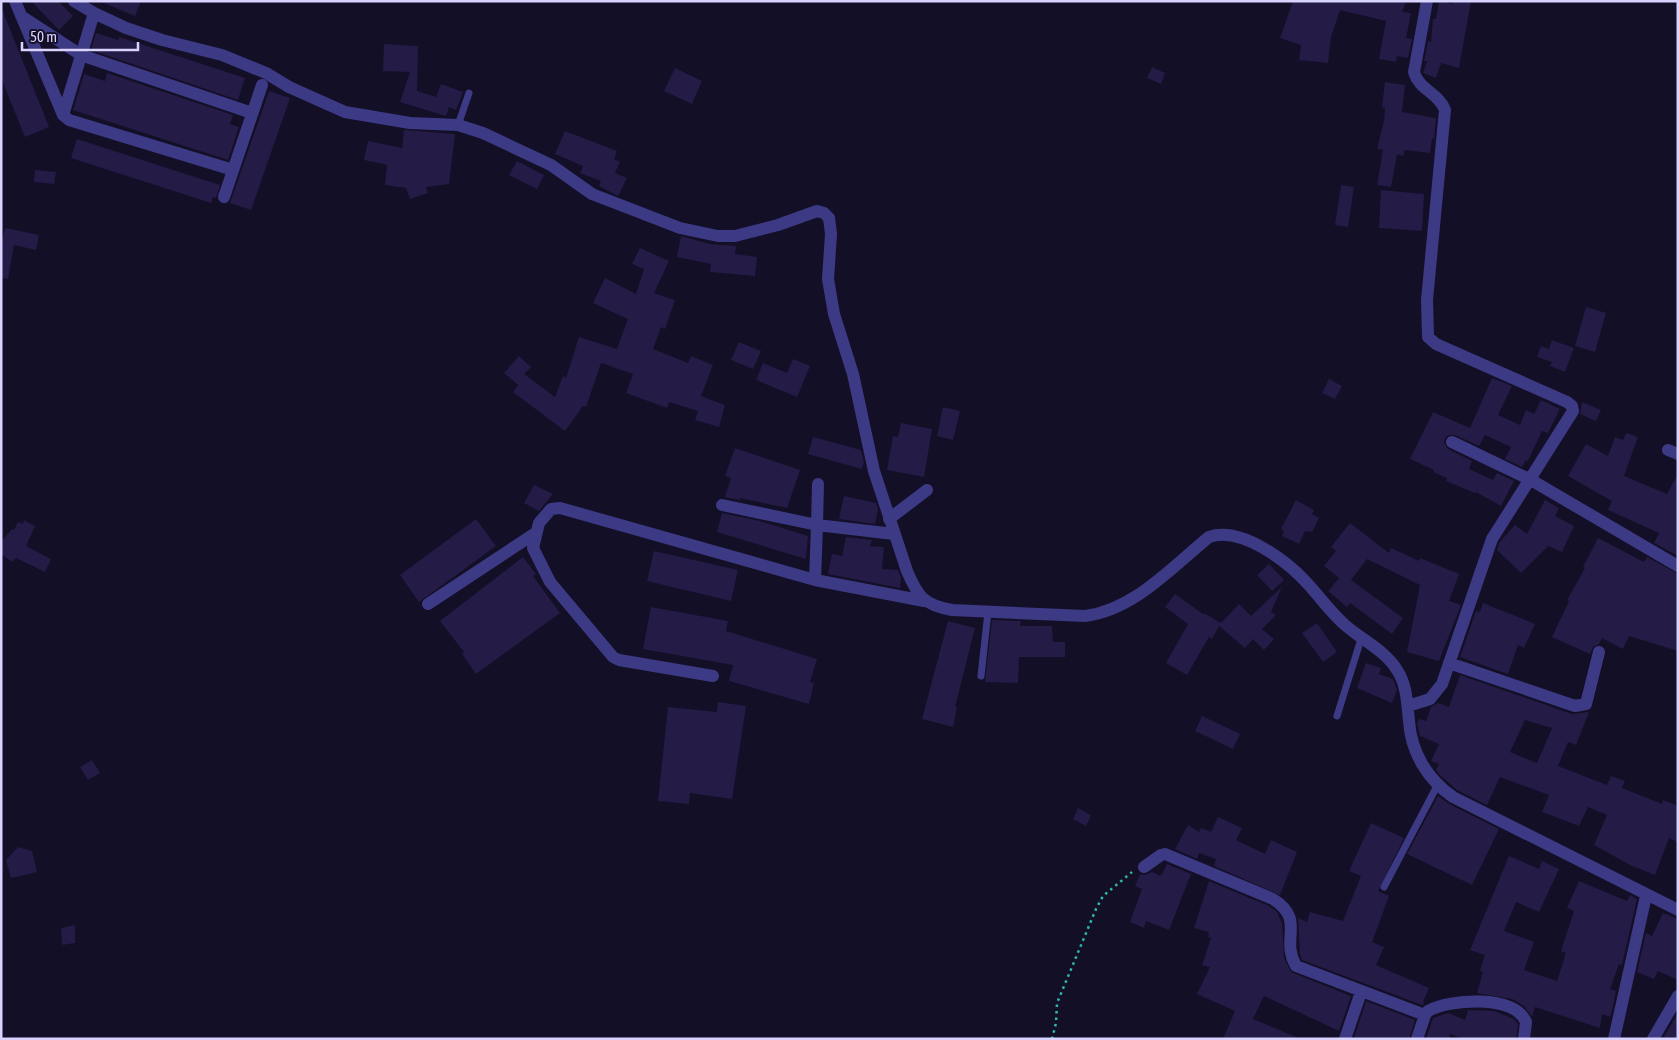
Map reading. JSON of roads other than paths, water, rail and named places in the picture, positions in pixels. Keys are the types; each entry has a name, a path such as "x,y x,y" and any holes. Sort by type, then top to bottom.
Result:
{"street":[{"path":"15,1 63,115 69,120 233,170"},
{"path":"74,1 94,13 162,40 222,55 266,73 289,87 345,112 410,123 458,125 483,133 536,157 578,186 612,203 680,228 718,236 735,236 778,225 817,211 824,213 829,218 831,234 828,279 834,314 853,374 874,471 913,586 924,601"},
{"path":"1408,706 1430,699 1442,684 1492,540 1573,411 1572,406 1567,402 1436,344 1428,336 1427,300 1446,110 1442,102 1417,80 1414,72 1427,1"},
{"path":"63,115 94,13"},
{"path":"21,16 81,55 252,113"},
{"path":"224,197 262,85"},
{"path":"1452,442 1531,480 1678,566"},
{"path":"814,580 818,484"},
{"path":"890,519 927,490"},
{"path":"722,505 817,525 894,534"},
{"path":"713,676 619,660 613,657 550,582 533,548 534,534 545,514 552,509 560,508 692,547 814,580 924,601 936,607 952,610 1085,616 1112,610 1129,601 1209,537 1217,534 1233,536 1261,546 1283,562 1306,582 1344,624 1384,655 1396,668 1403,680 1408,706 1410,734 1421,764 1438,786 1453,797 1646,896 1678,910"},
{"path":"428,604 534,534"},
{"path":"1449,663 1574,706 1582,707 1586,704 1599,652"},
{"path":"1144,866 1165,854 1273,898 1290,913 1292,958 1296,966 1425,1015"},
{"path":"1614,1039 1646,896"},
{"path":"1345,1039 1361,992"},
{"path":"1653,1039 1678,996"},
{"path":"1417,1039 1425,1015 1432,1009 1474,1000 1507,1007 1523,1017 1526,1022 1524,1039"}],"lane":[{"path":"458,125 469,93"},
{"path":"981,676 988,612"},
{"path":"1337,716 1361,639"},
{"path":"1384,887 1438,786"}]}
